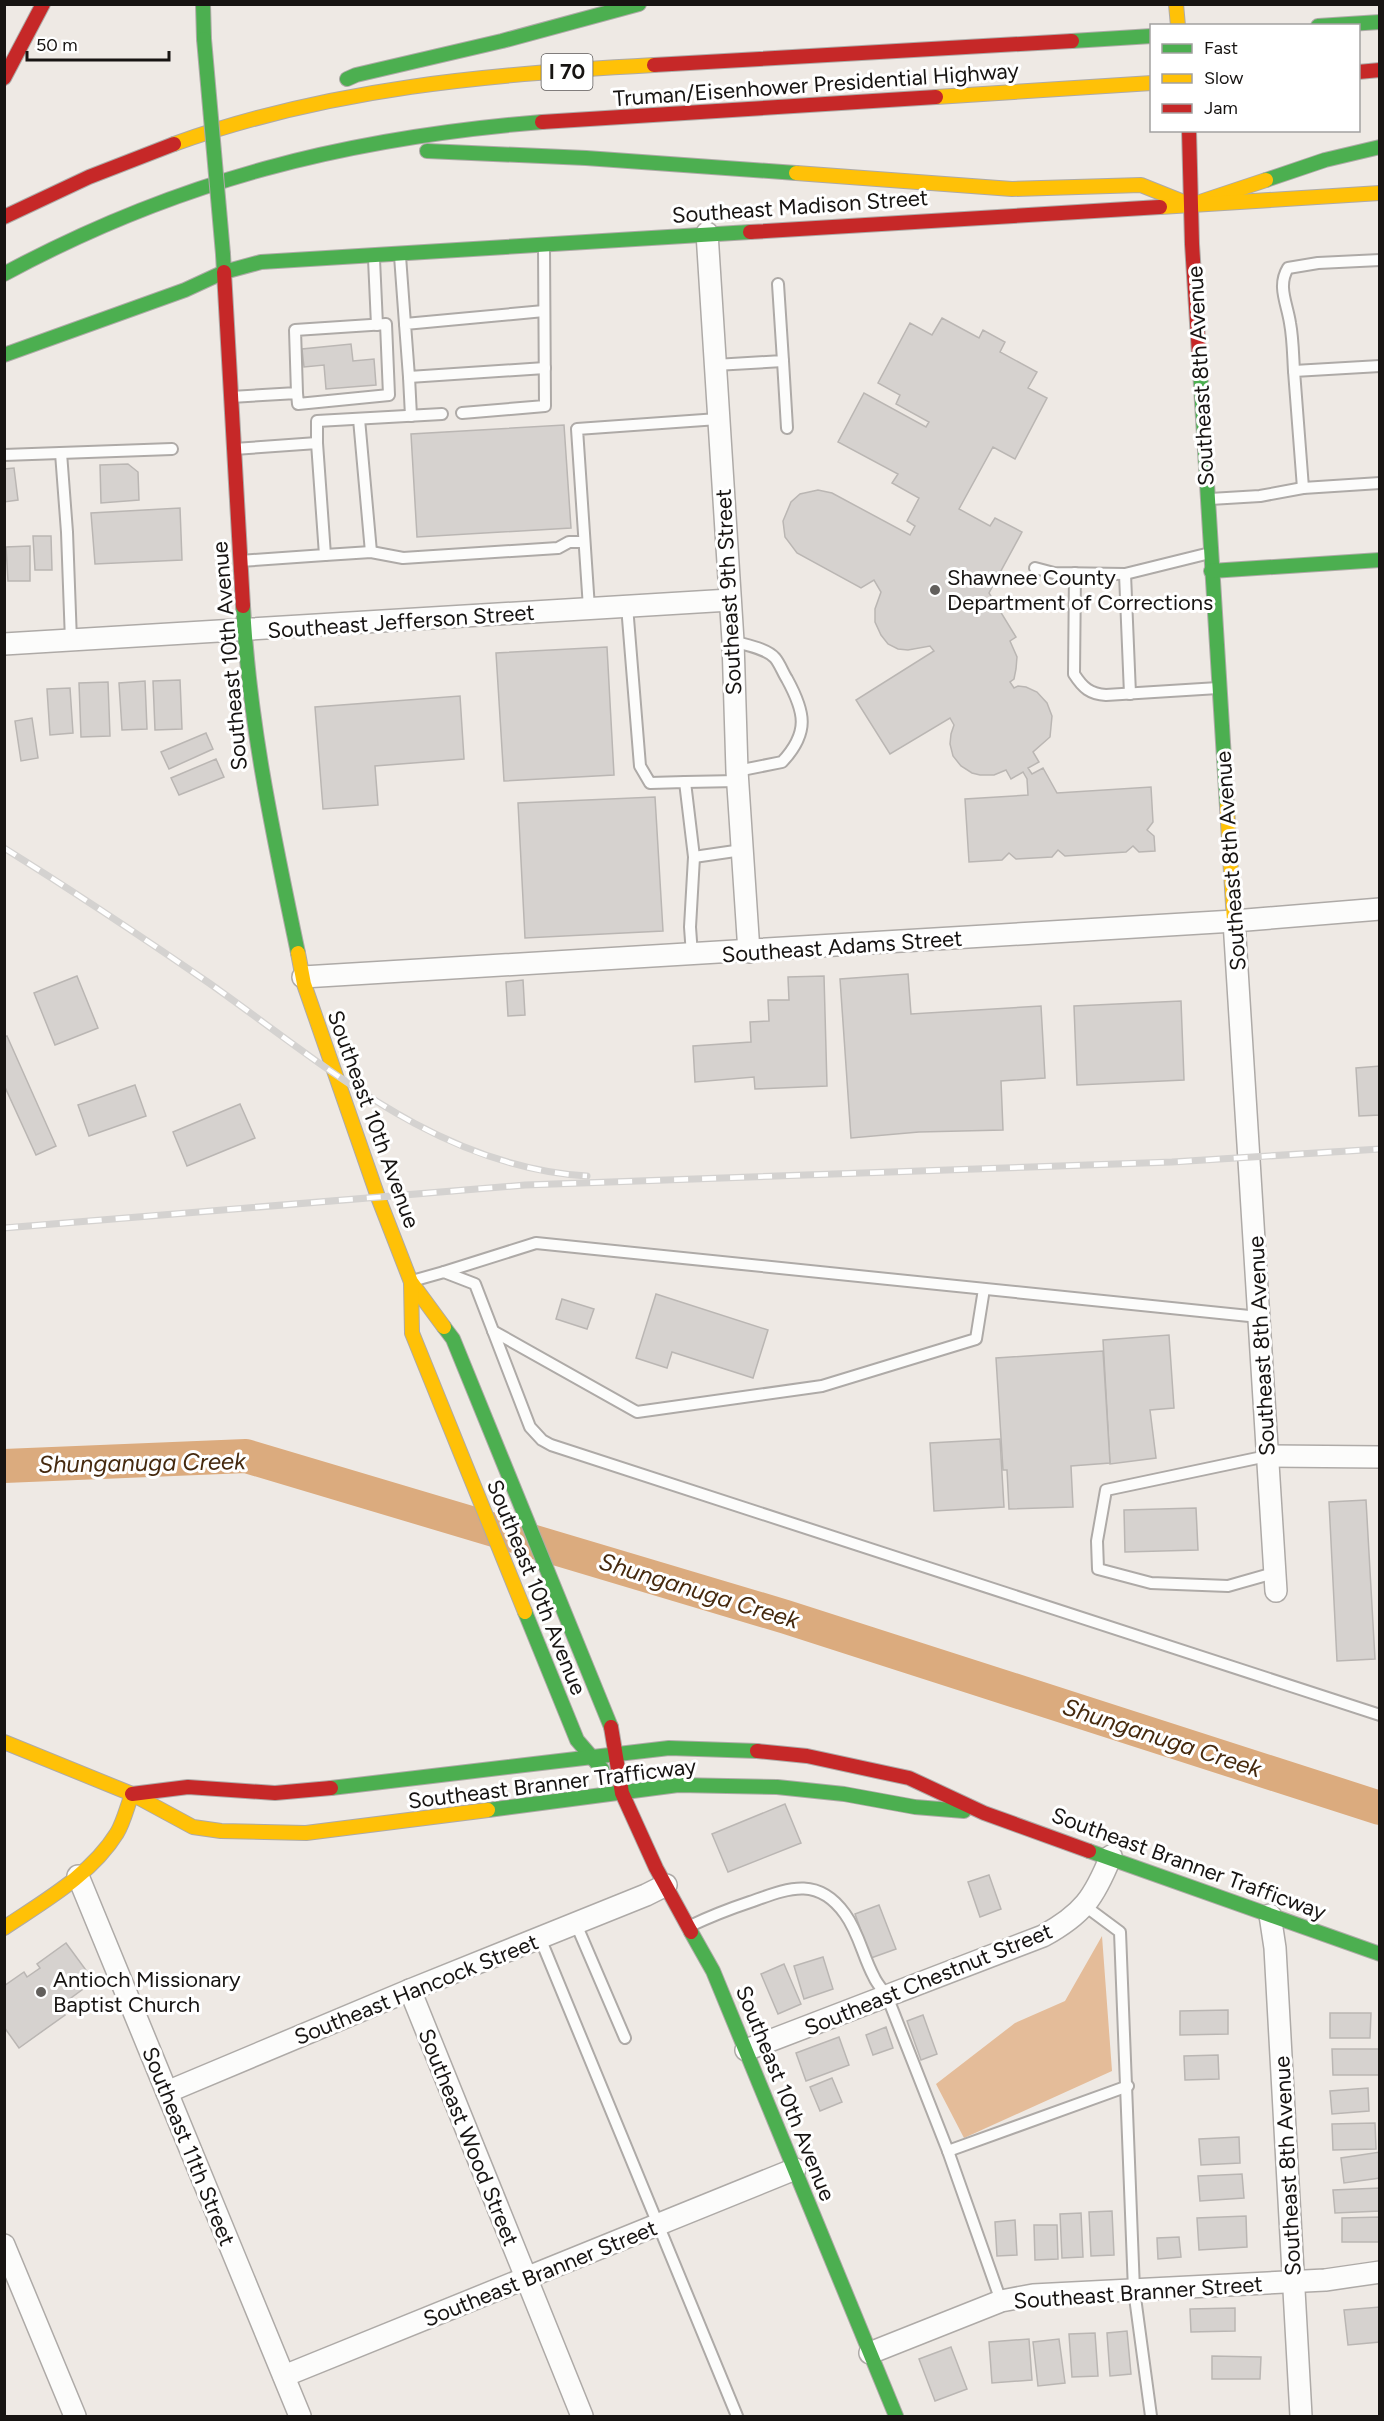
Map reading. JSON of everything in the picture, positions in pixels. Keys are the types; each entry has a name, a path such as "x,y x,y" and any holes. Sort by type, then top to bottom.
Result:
{"main road":[{"path":"4,78 43,4"},
{"name":"Southeast 10th Avenue","path":"203,4 223,254 244,631 262,780 303,978 335,1076 411,1282 453,1339 614,1734 622,1793"},
{"path":"277,113 356,75 639,4"},
{"path":"1176,4 1178,24"},
{"path":"1349,24 1380,22"},
{"name":"Truman/Eisenhower Presidential Highway","path":"4,217 116,165 214,130 361,94 527,75 1150,36"},
{"path":"1360,72 1380,70"},
{"name":"Truman/Eisenhower Presidential Highway","path":"4,274 73,239 151,206 225,180 366,144 452,131 932,96 1150,84"},
{"name":"Southeast 8th Avenue","path":"1189,137 1211,571 1234,921"},
{"path":"290,162 411,152 586,158 1012,189 1141,185 1191,205 1325,160 1380,147"},
{"name":"Southeast Madison Street","path":"4,355 185,290 224,272 261,262 1380,193"},
{"path":"1211,571 1380,560"},
{"name":"Southeast 10th Avenue","path":"411,1282 412,1333 577,1740 622,1793 666,1885 713,1971 896,2416"},
{"name":"Southeast Branner Trafficway","path":"4,1742 132,1794 193,1827 278,1834 359,1827 678,1785 777,1787 844,1794 915,1807 984,1812"},
{"name":"Southeast Branner Trafficway","path":"132,1794 188,1788 245,1792 309,1790 669,1748 771,1752 807,1756 909,1778 984,1812 1380,1954"},
{"path":"4,1928 78,1876 117,1833 132,1794"}],"street":[{"name":"Southeast 9th Street","path":"707,233 733,641 737,776 749,951"},
{"name":"Southeast Jefferson Street","path":"4,644 730,600"},
{"name":"Southeast Adams Street","path":"303,978 1234,921 1380,909"},
{"name":"Southeast 8th Avenue","path":"1234,921 1275,1582"},
{"path":"1267,1456 1380,1457"},
{"name":"Southeast Chestnut Street","path":"746,2050 1043,1936 1062,1926 1085,1906 1100,1884 1111,1856"},
{"name":"Southeast 11th Street","path":"78,1876 300,2416"},
{"name":"Southeast Hancock Street","path":"167,2092 666,1885"},
{"name":"Southeast 8th Avenue","path":"1270,1915 1275,1948 1301,2416"},
{"name":"Southeast Wood Street","path":"410,1990 582,2416"},
{"name":"Southeast Branner Street","path":"284,2376 795,2169"},
{"path":"4,2245 75,2416"},
{"name":"Southeast Branner Street","path":"870,2353 1001,2301 1033,2295 1293,2282 1380,2272"}],"lane":[{"path":"462,413 546,406 543,244"},
{"path":"400,253 411,416"},
{"path":"374,254 377,325"},
{"path":"1303,488 1290,322 1284,301 1282,278 1288,268 1318,263 1380,260"},
{"path":"778,284 787,428"},
{"path":"405,324 544,311"},
{"path":"386,324 389,395 298,404 297,393 295,330 386,324"},
{"path":"715,365 783,361"},
{"path":"1294,371 1380,366"},
{"path":"409,377 545,368"},
{"path":"231,397 297,393"},
{"path":"325,555 317,421 442,414"},
{"path":"359,419 371,552"},
{"path":"589,608 577,429 718,419"},
{"path":"234,449 317,443"},
{"path":"4,455 172,449"},
{"path":"61,453 71,641"},
{"path":"1207,499 1260,496 1303,488 1380,483"},
{"path":"240,561 371,552 403,558 558,548 569,542 584,542"},
{"path":"1035,568 1053,573 1125,574 1210,553"},
{"path":"1075,573 1074,674 1082,686 1096,694 1219,688"},
{"path":"1125,574 1130,694"},
{"path":"627,606 640,766 650,783 686,782 737,776 782,762 800,739 802,721 798,700 775,658 733,641"},
{"path":"686,782 694,857 690,927 692,955"},
{"path":"694,857 742,850"},
{"path":"411,1282 536,1243 1259,1317"},
{"path":"444,1272 475,1284 530,1427 542,1440 1380,1714"},
{"path":"494,1331 637,1412 822,1386 976,1339 984,1289"},
{"path":"1267,1456 1106,1490 1097,1541 1098,1569 1151,1583 1228,1586 1275,1582"},
{"path":"690,1927 715,1914 788,1888 810,1889 827,1896 845,1914 858,1937 874,1978 887,1996 948,2151 1001,2301"},
{"path":"1085,1906 1120,1932 1128,2086 1134,2290 1151,2416"},
{"path":"576,1924 625,2038"},
{"path":"540,1938 737,2416"},
{"path":"948,2151 1128,2086"}],"shaded area":[{"path":"1102,1936 1112,2071 964,2138 936,2084 1015,2023 1065,2001"}],"building":[{"name":"Shawnee County Department of Corrections","path":"942,318 979,338 983,330 1005,342 1000,352 1037,372 1028,388 1047,398 1015,459 993,447 959,509 990,526 995,518 1022,532 989,593 1016,637 1010,641 1017,657 1014,679 1010,682 1014,688 1026,687 1037,692 1047,703 1052,716 1050,737 1033,752 1039,762 1028,768 1032,774 1043,768 1057,793 1151,787 1153,822 1147,830 1154,836 1155,851 1139,852 1133,846 1126,852 1065,856 1058,850 1052,857 1016,859 1009,853 1002,860 969,862 965,799 1028,795 1027,779 1023,772 1011,779 1006,770 994,775 980,775 961,766 953,756 950,744 954,725 950,718 890,754 856,700 934,651 930,646 908,650 898,649 888,644 875,622 875,609 881,592 874,580 861,588 797,553 785,537 783,521 791,502 800,494 818,490 832,493 910,535 915,526 907,521 919,498 892,483 898,474 838,442 864,393 926,427 929,422 896,404 900,395 878,383 910,323 932,335"},
{"path":"351,344 353,361 374,359 376,385 326,389 324,365 304,367 302,349"},
{"path":"564,425 571,528 417,537 411,434"},
{"path":"128,464 138,472 139,500 101,503 100,465"},
{"path":"14,468 18,500 4,502 4,469"},
{"path":"180,508 182,560 95,564 91,513"},
{"path":"33,536 51,536 52,570 35,570"},
{"path":"30,546 30,581 8,581 6,547"},
{"path":"607,647 614,775 504,781 496,653"},
{"path":"180,680 182,729 155,730 153,681"},
{"path":"145,681 147,729 122,730 119,683"},
{"path":"108,682 110,736 81,737 79,683"},
{"path":"70,688 73,733 50,735 47,689"},
{"path":"460,696 464,759 375,766 378,805 323,809 315,707"},
{"path":"32,718 38,758 21,761 15,721"},
{"path":"206,733 213,749 169,769 161,752"},
{"path":"216,759 224,777 179,795 171,778"},
{"path":"655,797 663,931 525,938 518,803"},
{"path":"908,974 911,1014 1041,1006 1045,1078 1001,1081 1003,1130 919,1132 851,1138 840,979"},
{"path":"77,976 98,1028 55,1045 34,993"},
{"path":"824,976 827,1086 755,1089 754,1077 695,1082 693,1046 751,1042 750,1022 769,1021 768,1000 789,1000 788,977"},
{"path":"523,980 525,1015 508,1016 506,982"},
{"path":"1181,1001 1184,1080 1077,1085 1074,1006"},
{"path":"7,1036 56,1146 36,1155 4,1085 4,1037"},
{"path":"1380,1066 1380,1115 1359,1116 1356,1068"},
{"path":"135,1085 146,1116 89,1136 78,1105"},
{"path":"240,1104 255,1138 187,1166 173,1132"},
{"path":"656,1294 768,1330 753,1378 672,1352 667,1368 636,1358"},
{"path":"562,1299 594,1309 587,1329 556,1319"},
{"path":"1169,1335 1174,1408 1150,1410 1156,1458 1110,1464 1103,1340"},
{"path":"1103,1351 1110,1463 1071,1466 1073,1507 1009,1509 1007,1470 1003,1470 996,1358"},
{"path":"1000,1439 1004,1507 934,1511 930,1443"},
{"path":"1366,1500 1375,1659 1337,1661 1329,1502"},
{"path":"1196,1508 1198,1550 1125,1552 1124,1510"},
{"path":"785,1804 801,1843 728,1872 712,1834"},
{"path":"989,1875 1001,1909 980,1917 968,1882"},
{"path":"879,1905 896,1949 871,1958 855,1914"},
{"name":"Antioch Missionary Baptist Church","path":"66,1943 94,1981 64,2003 61,1999 56,2003 65,2015 19,2048 4,2027 4,1986 24,1972 27,1977 40,1968 37,1964"},
{"path":"823,1957 833,1989 804,1999 794,1966"},
{"path":"784,1964 801,2004 778,2014 761,1974"},
{"path":"1228,2010 1228,2034 1180,2035 1180,2011"},
{"path":"1330,2013 1371,2013 1370,2038 1330,2038"},
{"path":"923,2015 937,2054 921,2060 907,2021"},
{"path":"886,2027 893,2048 873,2055 866,2035"},
{"path":"839,2037 849,2065 806,2081 796,2053"},
{"path":"1332,2049 1380,2049 1380,2075 1333,2075"},
{"path":"1218,2055 1219,2079 1185,2080 1184,2056"},
{"path":"832,2078 842,2102 820,2111 810,2087"},
{"path":"1368,2088 1369,2111 1332,2114 1330,2091"},
{"path":"1375,2123 1376,2149 1333,2150 1332,2124"},
{"path":"1239,2137 1240,2163 1201,2165 1199,2139"},
{"path":"1380,2152 1380,2178 1344,2183 1341,2158"},
{"path":"1242,2174 1244,2198 1200,2201 1198,2176"},
{"path":"1380,2188 1380,2211 1335,2213 1333,2190"},
{"path":"1112,2211 1114,2255 1091,2256 1089,2212"},
{"path":"1081,2213 1083,2257 1062,2258 1060,2214"},
{"path":"1246,2216 1247,2247 1199,2250 1197,2218"},
{"path":"1380,2217 1380,2242 1342,2242 1342,2218"},
{"path":"1015,2220 1017,2255 997,2256 995,2222"},
{"path":"1034,2225 1057,2225 1058,2259 1035,2260"},
{"path":"1179,2237 1181,2257 1158,2259 1157,2238"},
{"path":"1380,2307 1380,2342 1348,2345 1344,2310"},
{"path":"1235,2308 1235,2331 1191,2332 1190,2309"},
{"path":"1127,2331 1131,2374 1110,2376 1107,2333"},
{"path":"1095,2333 1098,2376 1072,2377 1069,2334"},
{"path":"1029,2339 1032,2380 992,2383 989,2342"},
{"path":"1059,2339 1065,2383 1038,2386 1033,2342"},
{"path":"951,2347 967,2389 935,2401 919,2359"},
{"path":"1212,2356 1261,2357 1260,2379 1212,2379"}],"waterway":[{"name":"Shunganuga Creek","path":"4,1466 246,1456 786,1617 1380,1808"}],"railway":[{"path":"4,848 184,966 340,1078 386,1107 433,1133 481,1154 533,1168 587,1176"},
{"path":"4,1228 525,1185 1172,1162 1380,1149"}],"traffic: fast":[{"path":"203,4 204,39"},
{"path":"347,79 639,4"},
{"path":"1349,24 1380,22"},
{"path":"1072,41 1150,36"},
{"path":"204,39 223,254"},
{"path":"4,274 69,241 134,213 199,189 265,169 332,152 400,139 542,122"},
{"path":"1266,180 1325,160 1380,147"},
{"path":"427,151 586,158 796,173"},
{"path":"223,254 224,272 261,262 750,232"},
{"path":"4,355 185,290 224,272"},
{"path":"1200,370 1227,807"},
{"path":"1211,571 1380,560"},
{"path":"243,606 257,737 298,953"},
{"path":"444,1327 453,1339 611,1727"},
{"path":"525,1612 577,1740 602,1769"},
{"path":"331,1788 669,1748 757,1751"},
{"path":"488,1810 678,1785 777,1787 844,1794 915,1807 964,1811"},
{"path":"1089,1851 1380,1954"},
{"path":"691,1932 713,1971 896,2416"}],"traffic: slow":[{"path":"1176,4 1178,24"},
{"path":"174,144 291,109 411,87 532,73 654,65"},
{"path":"936,97 1150,83"},
{"path":"796,173 1012,189 1141,185 1191,205 1266,180"},
{"path":"1160,207 1380,193"},
{"path":"1227,807 1234,921"},
{"path":"298,953 304,984 378,1197 411,1282 444,1327"},
{"path":"411,1282 412,1333 525,1612"},
{"path":"4,1742 132,1794 193,1827 221,1831 306,1833 488,1810"},
{"path":"4,1928 66,1886 94,1862 117,1833 132,1794"}],"traffic: jam":[{"path":"4,78 43,4"},
{"path":"654,65 1072,41"},
{"path":"1360,72 1380,70"},
{"path":"542,122 936,97"},
{"path":"1189,132 1192,244 1200,370"},
{"path":"4,217 89,177 174,144"},
{"path":"750,232 1160,207"},
{"path":"224,272 243,606"},
{"path":"611,1727 622,1793 656,1868 691,1932"},
{"path":"757,1751 807,1756 909,1778 984,1813 1089,1851"},
{"path":"132,1794 188,1787 275,1793 331,1788"}],"place":[{"name":"Shawnee County Department of Corrections","path":"935,590"},
{"name":"Antioch Missionary Baptist Church","path":"41,1992"}]}
